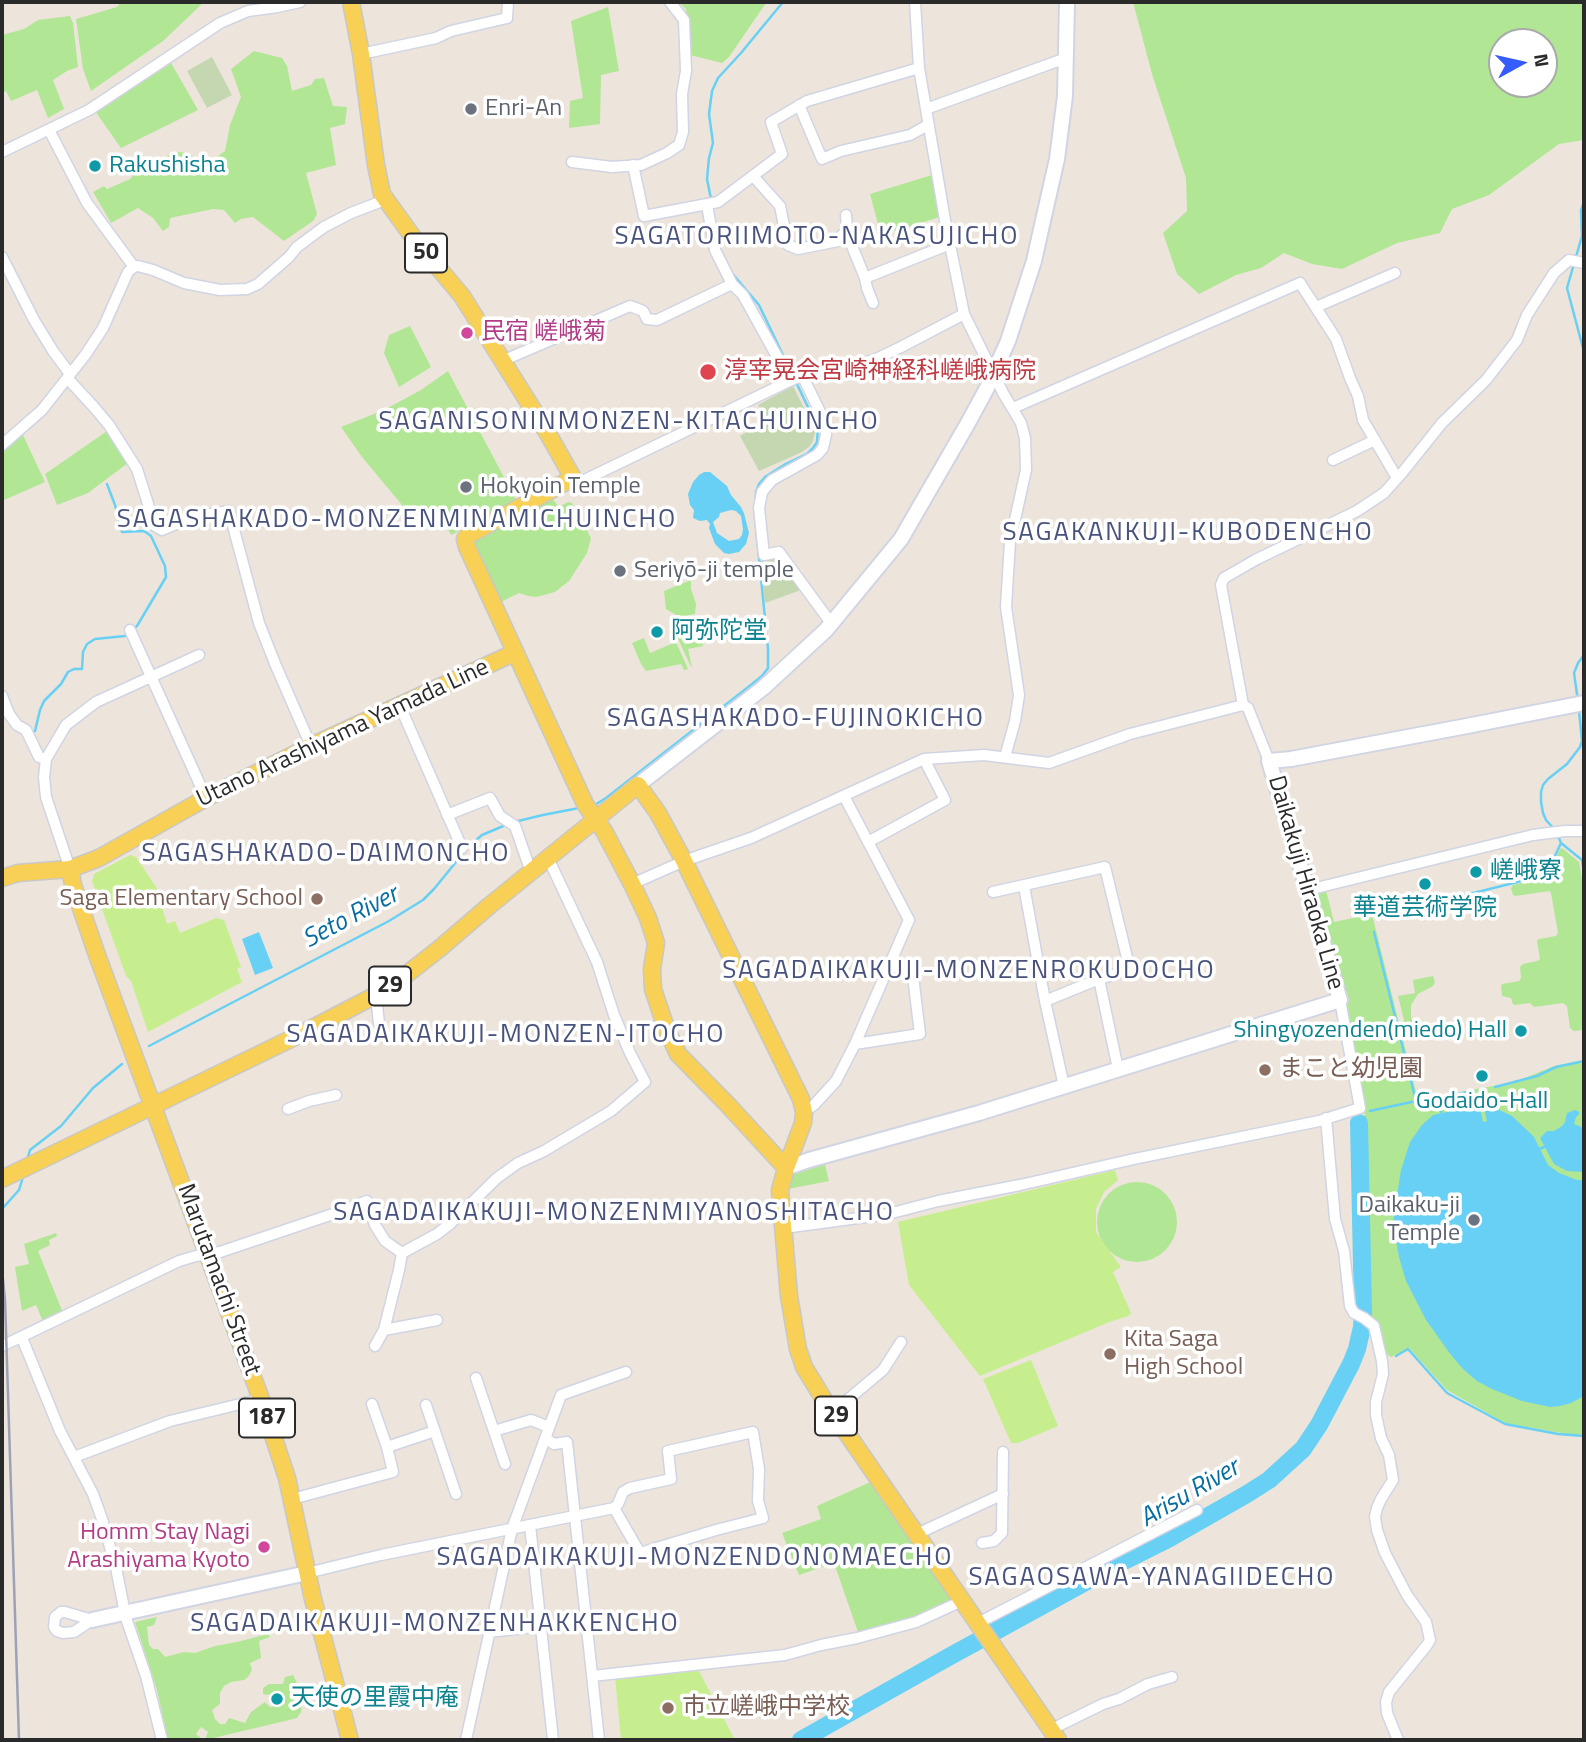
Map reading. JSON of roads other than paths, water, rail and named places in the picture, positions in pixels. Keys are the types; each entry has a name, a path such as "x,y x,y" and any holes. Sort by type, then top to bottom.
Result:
{"main road":[{"name":"50","path":"351,2 382,194 415,240 462,296 573,478"},
{"path":"514,653 467,547 467,536 573,478"},
{"name":"Utano Arashiyama Yamada Line","path":"2,878 18,873 70,869 99,858 206,798 311,746 514,653 590,812 604,831 648,918 656,943 652,969 653,989 678,1054 786,1168"},
{"path":"638,785 658,813 684,861 800,1094 804,1112"},
{"name":"29","path":"2,1179 376,995 439,949 548,859 590,812 638,785"},
{"name":"Marutamachi Street","path":"70,869 97,954 261,1399 287,1478 307,1573 350,1740"},
{"name":"29","path":"804,1112 800,1134 780,1190 789,1296 798,1349 804,1367 1054,1735"}],"street":[{"path":"2,152 89,110 220,23 248,10 300,2"},
{"path":"361,54 436,38 451,31 507,18 508,2"},
{"path":"572,162 611,167 641,164 679,145 684,121 682,94 686,71 684,20 670,2"},
{"path":"915,2 919,68 964,314 1021,423 1025,438 1026,470 1010,542 1006,607 1019,695 1005,757"},
{"path":"638,785 763,688 826,630 901,539 968,423 1007,341 1034,261 1057,159 1065,96 1067,2"},
{"path":"926,109 1066,58"},
{"path":"633,165 644,216 711,204 782,154 771,122 807,101 919,68"},
{"path":"799,105 822,159 909,135 928,125"},
{"path":"49,130 87,204 134,267"},
{"path":"754,176 780,206 788,245 798,249 838,241 842,235 848,233"},
{"path":"2,445 40,412 96,340 128,272 134,267 153,270 184,283 220,290 247,289 258,284 297,247 324,227 385,200"},
{"path":"711,204 715,250 732,284 743,295 825,422 823,448 817,455 772,480 762,492 759,508 764,555 779,552 831,623"},
{"path":"846,215 848,233 873,303"},
{"path":"865,278 950,244"},
{"path":"2,257 53,351 69,376 109,425 137,470 155,526 162,530 193,517 229,511 259,623 311,746"},
{"path":"1243,705 1221,585 1224,578 1257,559 1357,511 1384,493 1442,423 1486,380 1517,340 1527,315 1554,274 1569,260 1583,262"},
{"path":"1316,307 1395,274"},
{"path":"1013,408 1300,282 1336,339 1358,396 1363,420 1397,478"},
{"path":"502,361 630,306 643,311 647,319 657,320 732,284"},
{"path":"573,478 576,484 795,378 876,359 964,314"},
{"path":"1333,460 1375,440"},
{"path":"130,630 206,798"},
{"path":"70,869 46,797 44,777 46,759 66,725 96,702 200,656"},
{"path":"2,696 9,714 26,730 39,757 46,759"},
{"name":"Daikakuji Hiraoka Line","path":"786,1168 979,1113 1340,1000 1269,761 1579,704"},
{"path":"632,884 684,861 751,838 924,759 984,755 1049,763 1130,734 1243,705 1248,708 1269,761"},
{"path":"400,706 462,848"},
{"path":"868,842 945,800 924,759"},
{"path":"804,1112 836,1082 855,1045 909,920 844,796"},
{"path":"447,815 490,798 500,817 511,823 531,872"},
{"path":"1308,890 1533,835 1584,831"},
{"path":"402,1253 438,1234 497,1178 518,1163 544,1151 611,1111 645,1082 619,1028 597,962 548,859"},
{"path":"993,892 1105,867 1130,970 1099,978 1045,1001"},
{"path":"1024,886 1064,1086"},
{"path":"855,1045 920,1034 913,976 890,964"},
{"path":"1099,978 1118,1069"},
{"path":"376,995 379,1024"},
{"path":"784,1228 888,1214 937,1201 1319,1121 1360,1108 1340,1000"},
{"path":"288,1109 335,1095"},
{"path":"1326,1118 1335,1219 1344,1251 1350,1306 1374,1326 1382,1361 1383,1374 1376,1402 1376,1415 1381,1438 1389,1455 1393,1480 1381,1499 1375,1517 1377,1530 1385,1553 1407,1595 1426,1622 1430,1640 1389,1692 1387,1713 1398,1740"},
{"path":"2,1346 179,1261 220,1252 367,1201 375,1225 385,1241 402,1253"},
{"path":"375,1346 383,1330 402,1253"},
{"path":"383,1330 437,1320"},
{"path":"22,1338 60,1431 93,1494 102,1519 116,1568 124,1613 146,1676 162,1740"},
{"path":"833,1412 883,1370 901,1342"},
{"path":"466,1740 512,1529 561,1395 626,1372"},
{"path":"476,1378 505,1464"},
{"path":"74,1457 170,1421 261,1399"},
{"path":"292,1499 393,1472 372,1404"},
{"path":"426,1405 456,1494"},
{"path":"494,1431 531,1420 549,1427"},
{"path":"387,1447 435,1431"},
{"path":"92,1620 381,1555 614,1508 624,1492 630,1488 671,1479 668,1451 753,1432 760,1469 758,1501 763,1518 640,1553 614,1508"},
{"path":"545,1438 554,1444 567,1442 599,1740"},
{"path":"982,1543 994,1541 1002,1533 1003,1452"},
{"path":"917,1534 1003,1494"},
{"path":"984,1632 1197,1510"},
{"path":"530,1525 553,1740"},
{"path":"592,1676 785,1655 916,1622 962,1601"},
{"path":"489,1632 586,1621"},
{"path":"1054,1735 1102,1704 1119,1699 1148,1684 1172,1677"}],"water":[{"path":"710,472 727,486 741,507 749,533 746,544 739,552 724,553 715,544 707,520 693,518 694,510 688,494 699,475","holes":["736,511 741,516 742,535 739,539 729,541 717,533 713,522 720,513"]},
{"path":"259,932 273,968 255,975 242,939"},
{"path":"1493,1107 1512,1116 1534,1137 1548,1165 1559,1173 1584,1180 1584,1396 1560,1406 1550,1407 1522,1401 1477,1381 1463,1369 1426,1320 1406,1281 1399,1257 1393,1222 1401,1170 1410,1142 1433,1115 1480,1108 1483,1122 1487,1121 1484,1108"},
{"path":"1575,1110 1579,1114 1574,1124 1584,1128 1584,1172 1567,1171 1554,1164 1540,1138 1547,1131 1554,1131 1562,1126 1567,1113"}],"waterway":[{"name":"Seto River","path":"711,199 707,179 713,143 709,114 712,91 718,78 783,2"},
{"path":"1584,202 1581,210 1582,236 1567,288 1584,352"},
{"name":"Seto River","path":"593,806 747,688 768,668 755,517 756,492 765,477 813,448 817,442 818,428 759,305 731,272"},
{"path":"107,484 122,532 144,531 151,536 165,566 166,577 134,628"},
{"path":"35,731 44,701 61,684 68,672 82,669 83,652 87,644 95,639 125,636 129,633"},
{"path":"1578,701 1574,673 1584,655"},
{"path":"1555,830 1543,813 1541,792 1548,779 1567,764 1580,747 1582,741 1579,711"},
{"name":"Seto River","path":"514,822 579,808"},
{"name":"Seto River","path":"149,1046 389,921 423,900 469,846 482,835 508,824"},
{"path":"1445,900 1546,875 1561,843 1558,836"},
{"path":"1561,843 1582,860 1584,872"},
{"path":"1370,1111 1416,1101 1374,932"},
{"path":"1495,1087 1584,1061"},
{"name":"Seto River","path":"27,1160 30,1150 61,1126 93,1088 122,1064"},
{"path":"1416,1101 1474,1091"},
{"path":"1438,1098 1441,1112"},
{"name":"Arisu River","path":"801,1740 1247,1494 1269,1480 1303,1449 1319,1425 1351,1364 1362,1327 1359,1123"},
{"path":"1539,1149 1544,1147"},
{"name":"Seto River","path":"2,1209 19,1190 23,1177"},
{"path":"1396,1356 1408,1349 1447,1393 1505,1424 1584,1436"},
{"path":"1584,1419 1584,1436"}],"railway":[{"path":"2,1269 19,1740"}],"place":[{"name":"Enri-An","path":"471,109"},
{"name":"Rakushisha","path":"95,166"},
{"name":"民宿 嵯峨菊","path":"467,333"},
{"name":"淳宰晃会宮崎神経科嵯峨病院","path":"708,372"},
{"name":"Hokyoin Temple","path":"466,487"},
{"name":"Seriyō-ji temple","path":"620,571"},
{"name":"阿弥陀堂","path":"657,632"},
{"name":"嵯峨寮","path":"1476,872"},
{"name":"華道芸術学院","path":"1425,884"},
{"name":"Saga Elementary School","path":"317,899"},
{"name":"Shingyozenden(miedo) Hall","path":"1521,1031"},
{"name":"まこと幼児園","path":"1265,1070"},
{"name":"Godaido-Hall","path":"1482,1076"},
{"name":"Daikaku-ji Temple","path":"1474,1220"},
{"name":"Kita Saga High School","path":"1110,1354"},
{"name":"Homm Stay Nagi Arashiyama Kyoto","path":"264,1547"},
{"name":"天使の里霞中庵","path":"277,1699"},
{"name":"市立嵯峨中学校","path":"668,1708"}],"district":[{"name":"SAGATORIIMOTO-NAKASUJICHO","path":"817,238"},
{"name":"SAGANISONINMONZEN-KITACHUINCHO","path":"629,423"},
{"name":"SAGASHAKADO-MONZENMINAMICHUINCHO","path":"397,521"},
{"name":"SAGAKANKUJI-KUBODENCHO","path":"1188,534"},
{"name":"SAGASHAKADO-FUJINOKICHO","path":"796,720"},
{"name":"SAGASHAKADO-DAIMONCHO","path":"326,855"},
{"name":"SAGADAIKAKUJI-MONZENROKUDOCHO","path":"969,972"},
{"name":"SAGADAIKAKUJI-MONZEN-ITOCHO","path":"506,1036"},
{"name":"SAGADAIKAKUJI-MONZENMIYANOSHITACHO","path":"614,1214"},
{"name":"SAGADAIKAKUJI-MONZENDONOMAECHO","path":"695,1559"},
{"name":"SAGAOSAWA-YANAGIIDECHO","path":"1152,1579"},
{"name":"SAGADAIKAKUJI-MONZENHAKKENCHO","path":"435,1625"}]}
